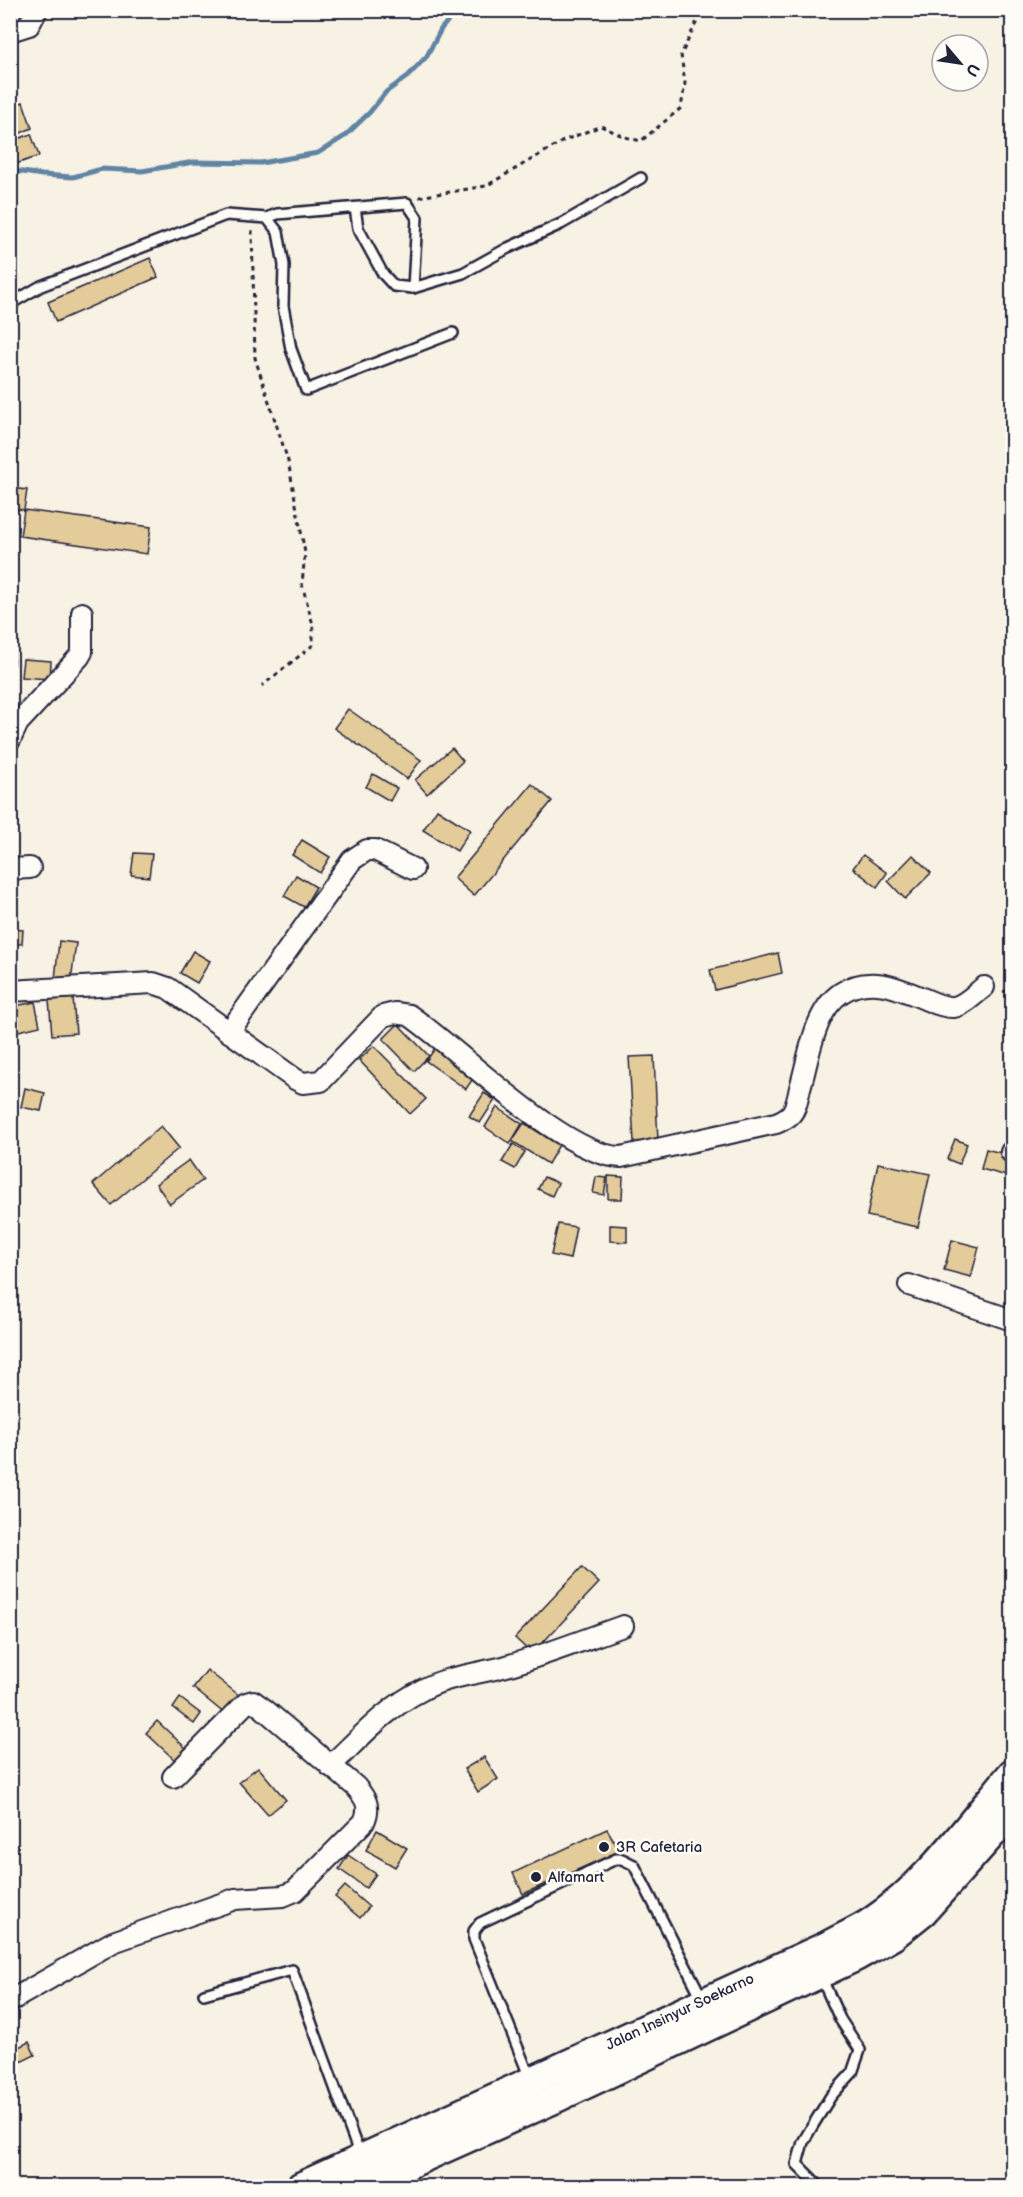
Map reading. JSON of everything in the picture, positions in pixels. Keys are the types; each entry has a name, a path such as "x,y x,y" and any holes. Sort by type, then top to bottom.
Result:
{"main road":[{"name":"Jalan Insinyur Soekarno","path":"361,2187 703,2002 828,1945 871,1922 897,1903 923,1878 1012,1773"},
{"name":"Jalan Insinyur Soekarno","path":"301,2187 361,2158 536,2093 819,1975 893,1936 923,1912 1012,1812"}],"street":[{"path":"10,31 29,25 37,10"},
{"path":"10,740 18,723 82,652 82,613"},
{"path":"229,1032 352,860 367,850 375,850 413,869"},
{"path":"10,991 153,983 168,987 295,1079 312,1083 327,1076 383,1016 394,1013 409,1015 565,1136 611,1157 776,1123 790,1115 798,1097 821,1015 832,999 850,988 867,983 883,984 932,1002 953,1007 984,987"},
{"path":"909,1285 1012,1320"},
{"path":"330,1766 375,1723 403,1701 422,1690 464,1676 509,1666 623,1626"},
{"path":"10,2001 114,1942 235,1899 283,1896 296,1891 364,1822 368,1814 369,1808 365,1798 356,1787 253,1701 246,1703 173,1777"}],"lane":[{"path":"355,208 358,228 383,274 394,286 413,288 463,273 508,248 561,225 641,178"},
{"path":"10,304 41,286 226,215 267,218 277,214 406,203 417,218 413,288"},
{"path":"267,218 278,232 284,266 283,306 291,349 306,390 453,333"},
{"path":"536,2093 474,1939 474,1931 480,1923 616,1859 622,1859 634,1865 703,2002"},
{"path":"204,1994 292,1970 361,2158"},
{"path":"819,1975 840,2019 860,2050 852,2073 831,2096 803,2142 797,2164 819,2187"}],"path":[{"path":"415,197 486,186 565,140 600,126 641,141 681,108 685,83 681,55 698,19 706,10"},
{"path":"252,225 255,358 288,461 305,553 302,584 313,625 313,645 262,686"}],"building":[{"path":"10,10 25,10 28,19 10,25"},
{"path":"23,102 32,128 14,136 10,126 10,107"},
{"path":"31,134 39,156 16,164 10,142"},
{"path":"150,258 158,277 56,322 48,302"},
{"path":"10,488 27,490 24,510 10,508"},
{"path":"24,510 151,527 147,554 20,536"},
{"path":"10,654 14,654 12,677 10,677"},
{"path":"23,659 51,661 50,679 21,677"},
{"path":"348,709 421,760 407,779 334,728"},
{"path":"452,748 463,761 427,794 415,780"},
{"path":"373,774 397,788 390,801 366,787"},
{"path":"532,784 552,801 474,896 454,878"},
{"path":"437,809 470,830 457,851 423,830"},
{"path":"302,840 330,857 320,873 292,855"},
{"path":"134,853 152,854 149,877 131,875"},
{"path":"863,855 887,873 877,887 853,868"},
{"path":"913,855 931,873 905,899 888,881"},
{"path":"296,875 316,887 304,907 284,896"},
{"path":"10,901 16,901 13,929 23,930 22,944 10,943"},
{"path":"59,941 76,943 71,981 55,979"},
{"path":"193,951 210,961 197,983 180,973"},
{"path":"778,953 782,973 715,990 710,970"},
{"path":"73,998 76,1033 52,1035 49,1000"},
{"path":"35,1002 40,1026 10,1033 10,1007"},
{"path":"398,1024 429,1056 414,1071 383,1039"},
{"path":"374,1046 426,1099 410,1114 359,1060"},
{"path":"436,1047 476,1074 466,1089 426,1061"},
{"path":"654,1056 658,1141 634,1142 629,1057"},
{"path":"25,1088 45,1093 41,1111 21,1107"},
{"path":"484,1093 495,1100 480,1123 469,1116"},
{"path":"497,1107 522,1124 510,1144 485,1127"},
{"path":"524,1123 559,1145 548,1164 512,1141"},
{"path":"161,1126 179,1148 111,1205 93,1184"},
{"path":"955,1139 967,1144 959,1164 947,1159"},
{"path":"513,1144 525,1152 515,1169 502,1162"},
{"path":"986,1149 1012,1156 1007,1176 981,1169"},
{"path":"189,1160 203,1180 170,1204 156,1184"},
{"path":"878,1163 930,1174 918,1227 867,1216"},
{"path":"608,1176 623,1177 622,1199 608,1199"},
{"path":"544,1177 558,1183 552,1196 538,1189"},
{"path":"596,1177 607,1178 604,1195 593,1193"},
{"path":"558,1224 576,1227 570,1259 551,1255"},
{"path":"610,1225 627,1226 627,1242 610,1241"},
{"path":"952,1240 979,1247 971,1277 944,1270"},
{"path":"582,1567 599,1583 532,1654 515,1638"},
{"path":"207,1670 240,1696 225,1714 193,1688"},
{"path":"180,1698 201,1714 194,1724 173,1708"},
{"path":"157,1721 190,1752 179,1764 146,1733"},
{"path":"484,1757 498,1779 478,1792 464,1769"},
{"path":"258,1767 286,1800 268,1815 239,1782"},
{"path":"607,1829 620,1851 523,1894 513,1873"},
{"path":"377,1830 407,1848 395,1867 366,1850"},
{"path":"348,1855 376,1874 366,1888 339,1869"},
{"path":"345,1886 369,1907 360,1918 335,1897"},
{"path":"10,2022 18,2034 10,2039"},
{"path":"29,2042 35,2055 10,2067 10,2051"}],"waterway":[{"path":"10,170 73,177 102,169 142,171 194,162 261,163 318,153 345,136 370,112 386,92 408,76 427,56 441,29 457,10"}],"place":[{"name":"3R Cafetaria","path":"604,1847"},
{"name":"Alfamart","path":"536,1877"}]}
